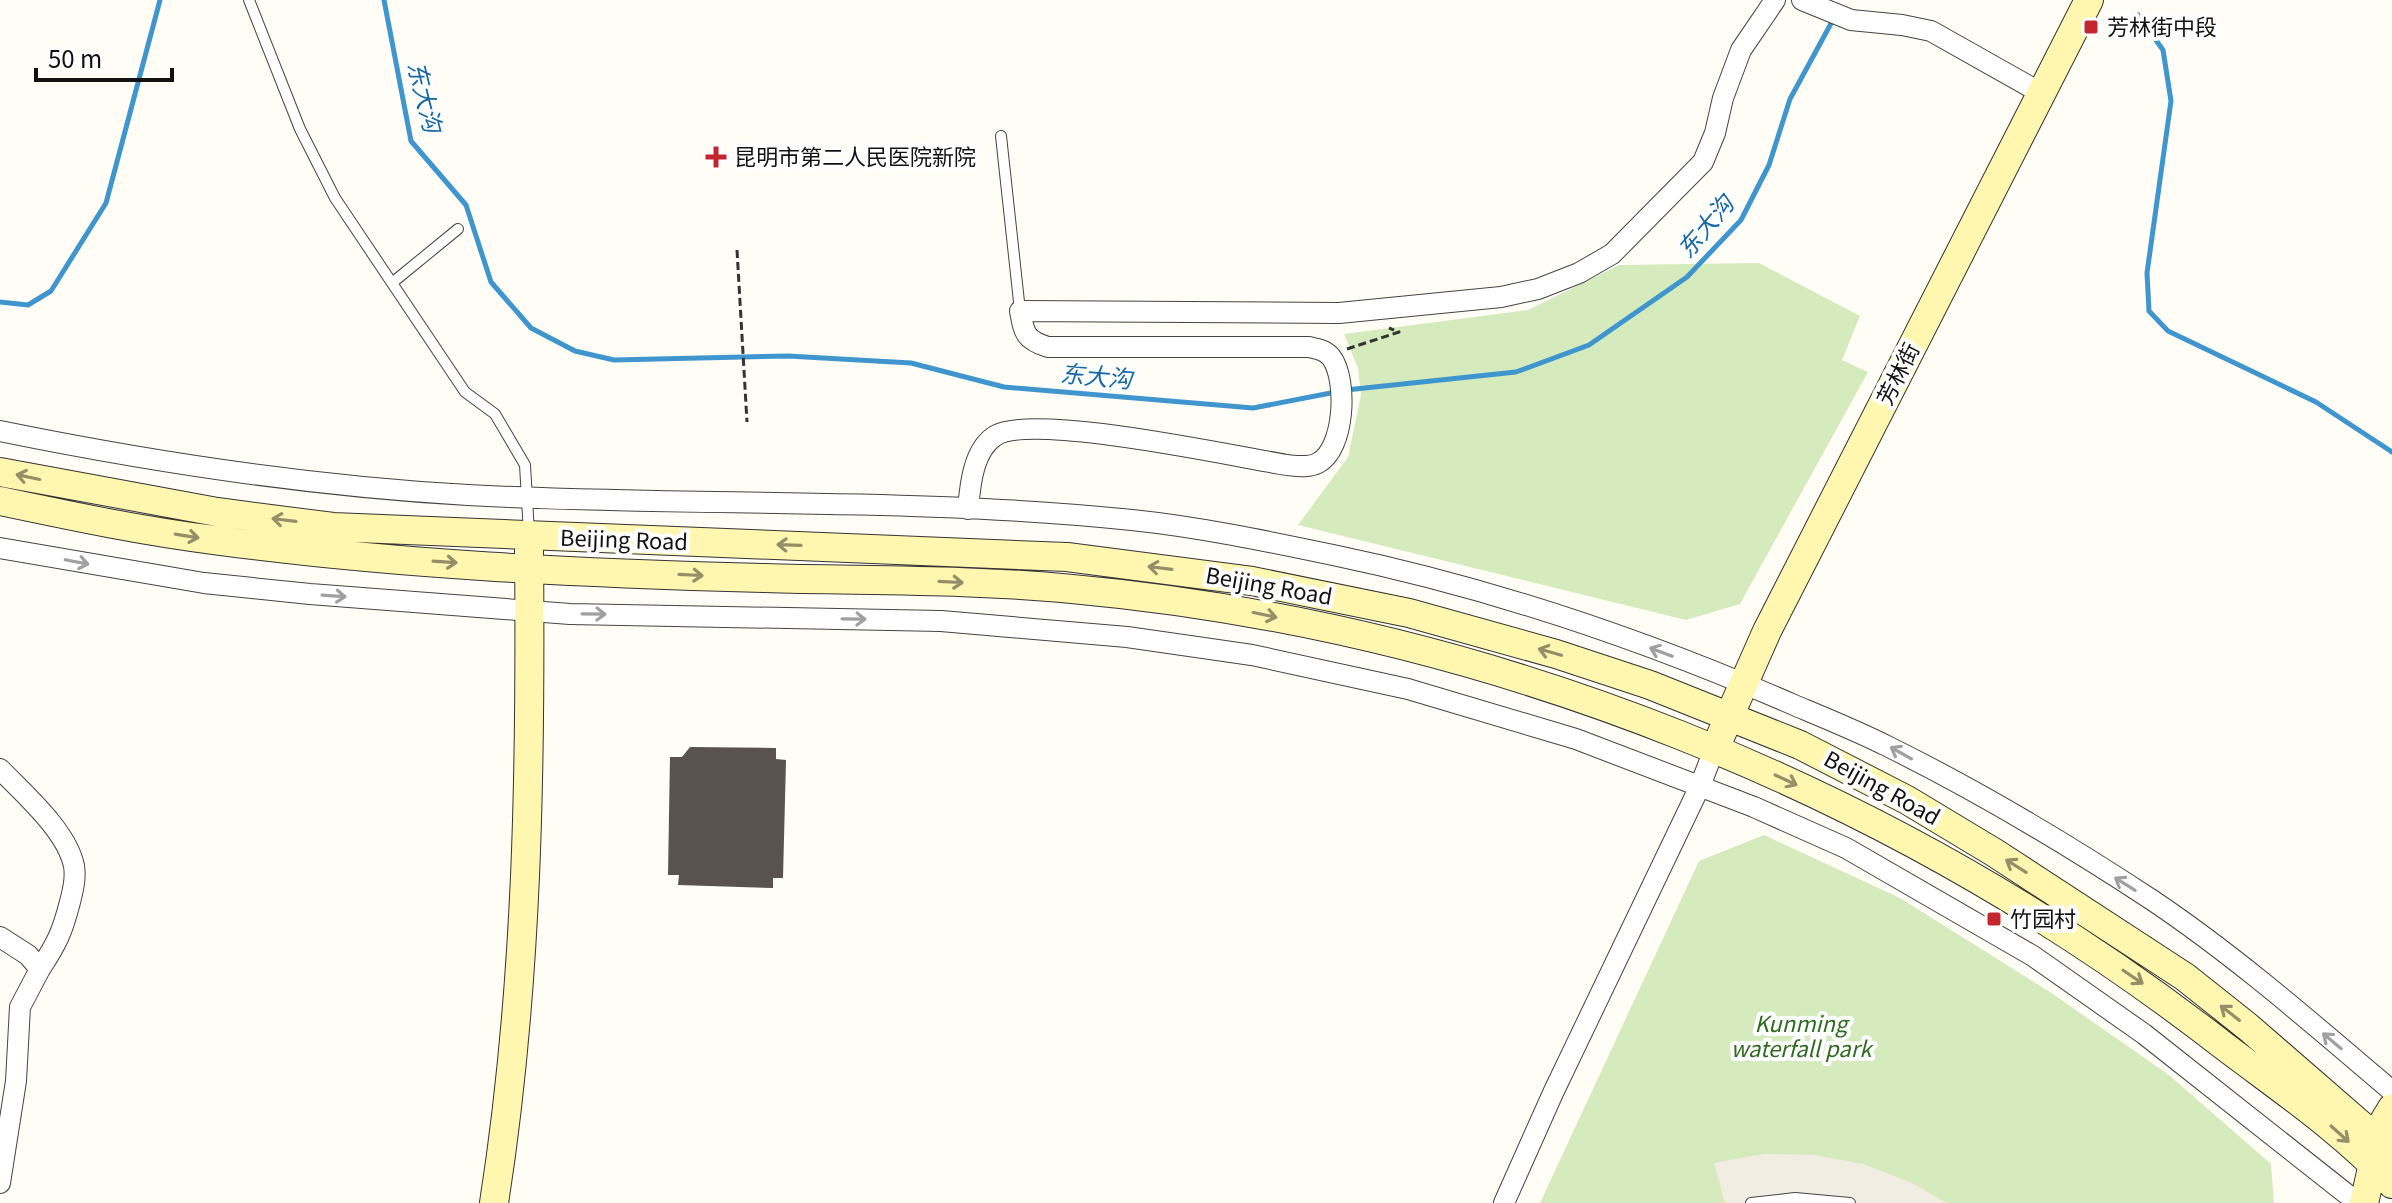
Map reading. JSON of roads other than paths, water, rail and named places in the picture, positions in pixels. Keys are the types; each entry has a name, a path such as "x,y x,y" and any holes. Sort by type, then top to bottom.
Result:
{"main road":[{"name":"芳林街","path":"1714,750 1767,631 2089,0"},
{"name":"Beijing Road","path":"0,472 217,512 333,527 1067,557 1252,581 1409,613 1556,654 1650,685 1800,745 1907,800 2102,921 2198,987 2383,1159"},
{"name":"Beijing Road","path":"0,501 95,521 214,540 327,553 530,568 766,578 912,579 1065,588 1247,611 1399,643 1640,719 1782,777 1882,827 1979,879 2086,945 2168,1001 2319,1115 2383,1159"},
{"path":"494,1203 508,1114 529,806 529,536"},
{"path":"2354,1201 2383,1159 2392,1108"}],"street":[{"path":"968,509 971,478 984,447 995,436 1025,427 1080,431 1303,467 1318,463 1330,453 1342,410 1336,365 1329,354 1309,347 1048,347 1032,342 1024,331 1020,311 1339,313 1501,297 1538,289 1579,273 1612,254 1703,162 1741,50 1775,0"},
{"path":"1802,0 1851,20 1931,31 2041,93"},
{"path":"0,431 283,481 389,490 528,497 968,509 1137,520 1257,539 1374,563 1505,598 1599,627 1744,683 1885,745 2056,840 2157,904 2206,940 2266,985 2392,1091"},
{"path":"0,548 204,583 310,594 529,611 941,621 1142,639 1252,655 1408,689 1576,739 1754,807 1846,848 2033,956 2144,1034 2354,1201"},
{"path":"1504,1203 1553,1093 1700,786 1714,750"},
{"path":"0,769 49,821 66,845 75,868 61,936 20,1007 16,1081 0,1183"},
{"path":"0,937 28,955 40,969"}],"lane":[{"path":"249,0 300,129 335,198 465,392 495,414 525,465 529,536"},
{"path":"1001,136 1020,311"},
{"path":"392,283 458,229"},
{"path":"1751,1203 1795,1198 1850,1203"}],"waterway":[{"name":"东大沟","path":"0,302 28,305 51,291 106,203 160,0"},
{"name":"东大沟","path":"384,0 411,141 466,205 491,282 531,328 575,351 614,360 788,356 911,363 1004,387 1253,408 1336,392"},
{"name":"东大沟","path":"2138,15 2163,50 2171,101 2147,273 2149,311 2168,331 2316,402 2392,452"},
{"name":"东大沟","path":"1346,390 1516,372 1589,345 1687,277 1741,220 1769,165 1790,99 1834,18"}],"place":[{"name":"芳林街中段","path":"2091,27"},
{"name":"昆明市第二人民医院新院","path":"716,157"},
{"name":"竹园村","path":"1994,919"}],"park label":[{"name":"Kunming waterfall park","path":"1801,1036"}]}
